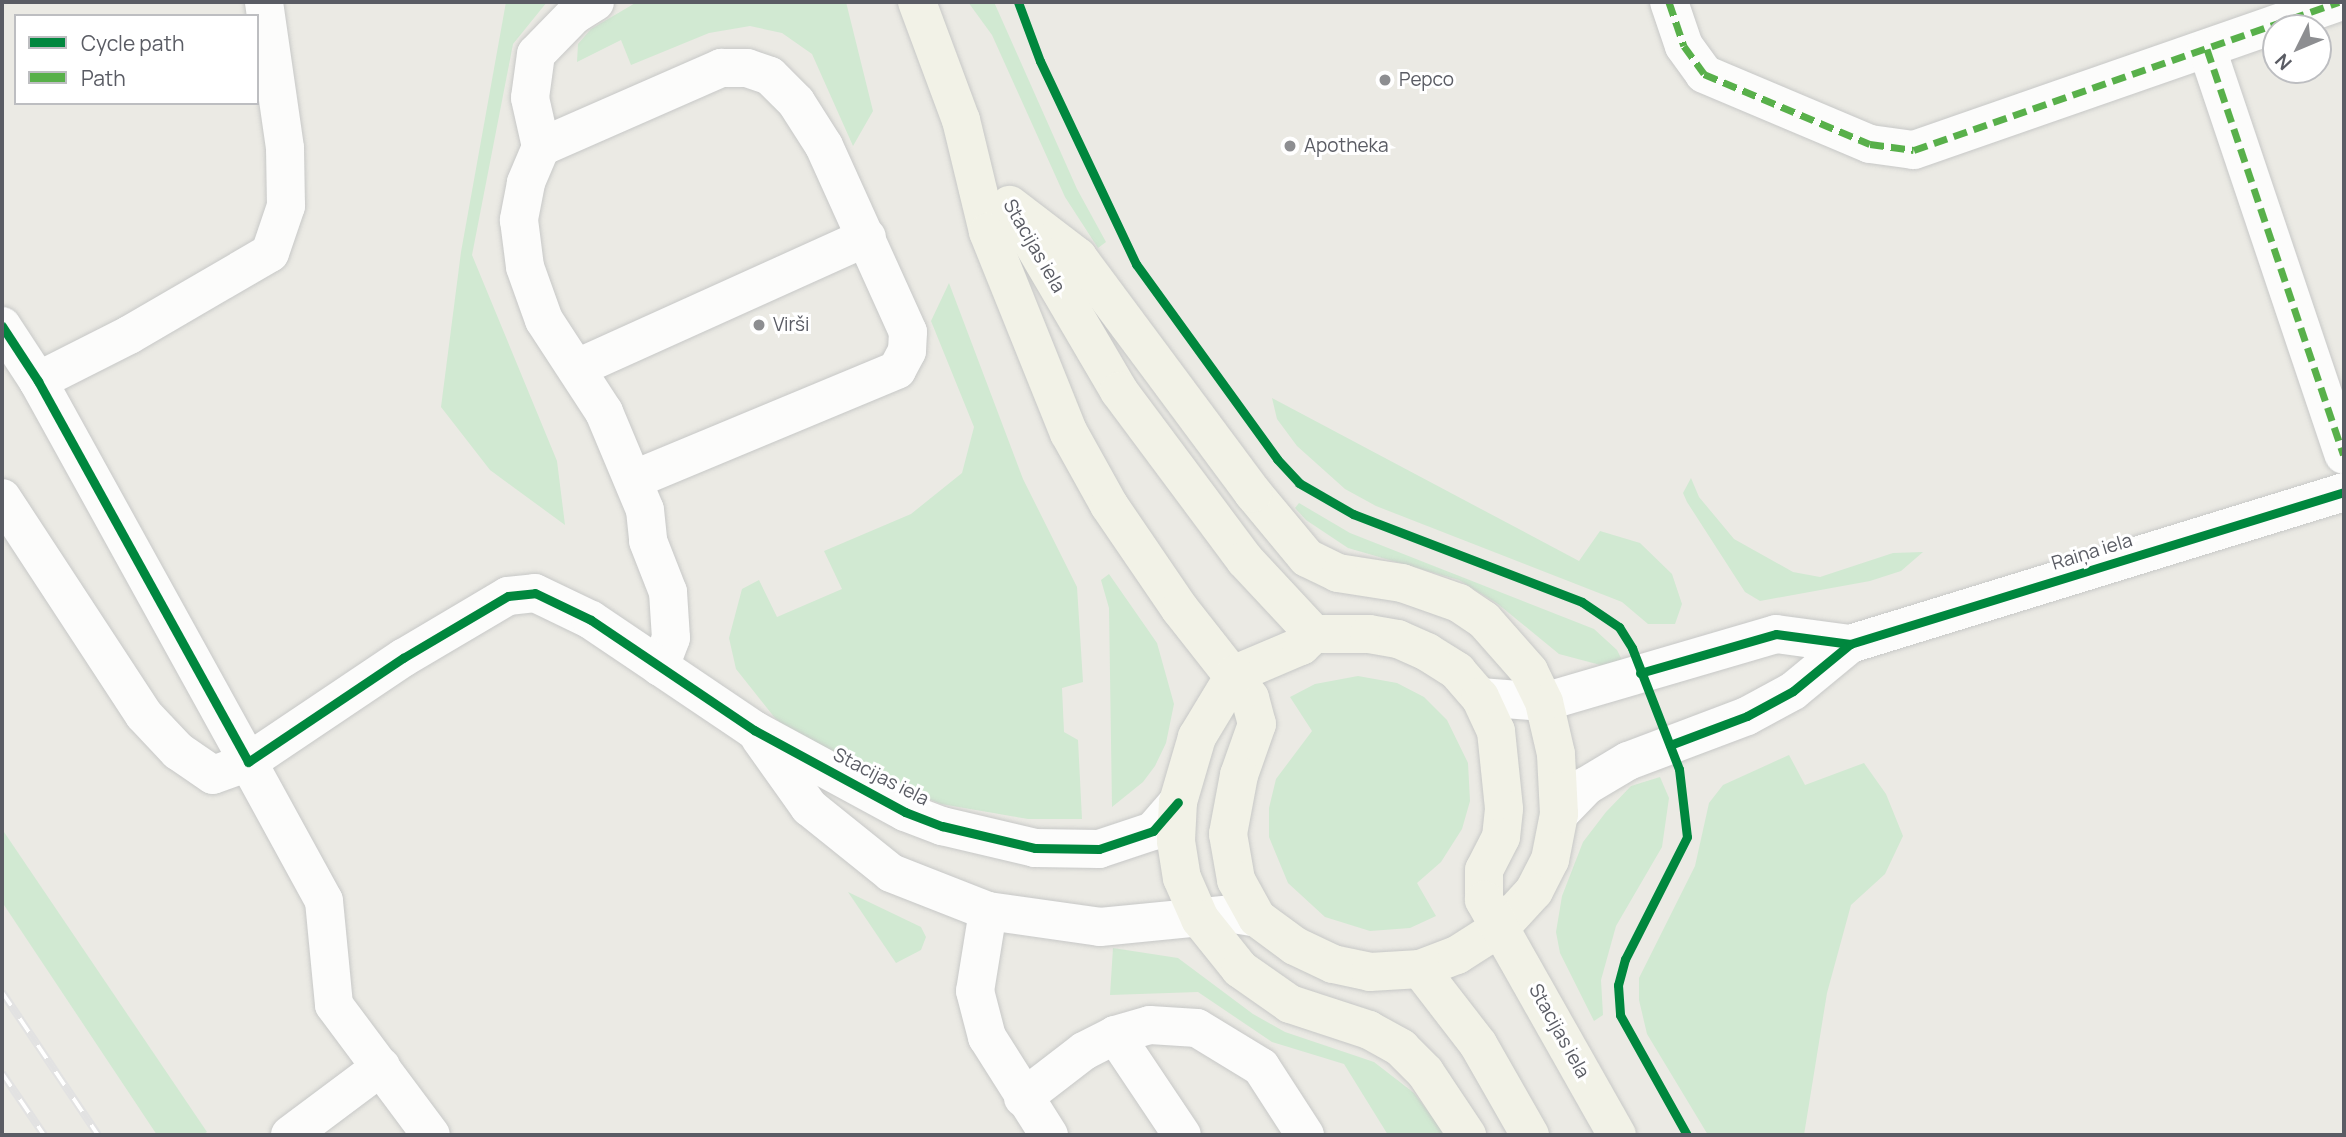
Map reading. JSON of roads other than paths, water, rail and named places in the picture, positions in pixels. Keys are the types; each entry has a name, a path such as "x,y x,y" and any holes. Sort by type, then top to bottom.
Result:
{"main road":[{"name":"Stacijas iela","path":"916,2 961,120 988,232 1069,433 1117,517 1181,608 1235,674 1251,698 1257,724 1239,775 1228,834 1236,880 1257,918 1295,946 1333,964 1370,972 1420,969 1457,955 1501,927"},
{"name":"Stacijas iela","path":"961,120 1119,391 1245,559 1314,634 1398,639 1457,671 1479,698 1496,731 1502,773 1501,837 1484,870 1484,900 1617,1135"},
{"path":"1010,205 1078,257 1253,493 1307,558 1338,573 1402,583 1459,603 1485,620 1529,671 1544,702 1556,754 1559,814 1550,860 1534,891 1501,927"},
{"path":"1314,634 1301,646 1235,674 1197,737 1178,802 1176,841 1182,878 1200,919 1240,969 1290,1004 1369,1030 1401,1048 1425,1072 1467,1135"},
{"path":"1420,969 1478,1044 1530,1135"}],"street":[{"path":"38,381 129,335 270,253 286,206 285,148 264,2"},
{"path":"595,2 574,15 536,54 530,98 541,147 526,183 519,220 525,267 544,320 604,412 635,479 645,509 648,541 668,592 671,638 660,667"},
{"path":"1670,2 1684,46 1704,74 1870,144 1914,150 2339,2"},
{"path":"2207,49 2344,455"},
{"path":"541,147 721,68 747,68 770,76 796,102 824,146 908,332 907,351 897,370 635,479"},
{"path":"577,368 867,237"},
{"path":"2,326 38,381 324,901 334,1005 431,1135"},
{"name":"Raiņa iela","path":"1559,814 1586,786 1628,761 1747,716 1793,691 1850,644 2344,492"},
{"name":"Stacijas iela","path":"2,498 144,715 178,751 213,775 248,762 402,658 508,596 535,593 591,620 754,730 905,811 942,826 1035,848 1099,849 1118,845 1153,831 1178,802"},
{"name":"Raiņa iela","path":"1544,702 1776,634 1850,644"},
{"path":"1479,698 1544,702"},
{"name":"Stacijas iela","path":"754,730 809,807 891,873 988,911 1100,927 1233,914 1257,918"},
{"path":"988,911 975,991 987,1037 1023,1098 1049,1135"},
{"path":"1023,1098 1084,1051 1115,1035 1150,1025 1196,1028 1261,1067 1305,1135"},
{"path":"1115,1035 1182,1135"},
{"path":"289,1135 381,1067"}],"railway":[{"path":"2,992 98,1135"},
{"path":"2,1073 44,1135"}],"place":[{"name":"Pepco","path":"1385,80"},
{"name":"Apotheka","path":"1290,146"},
{"name":"Virši","path":"759,325"}]}
